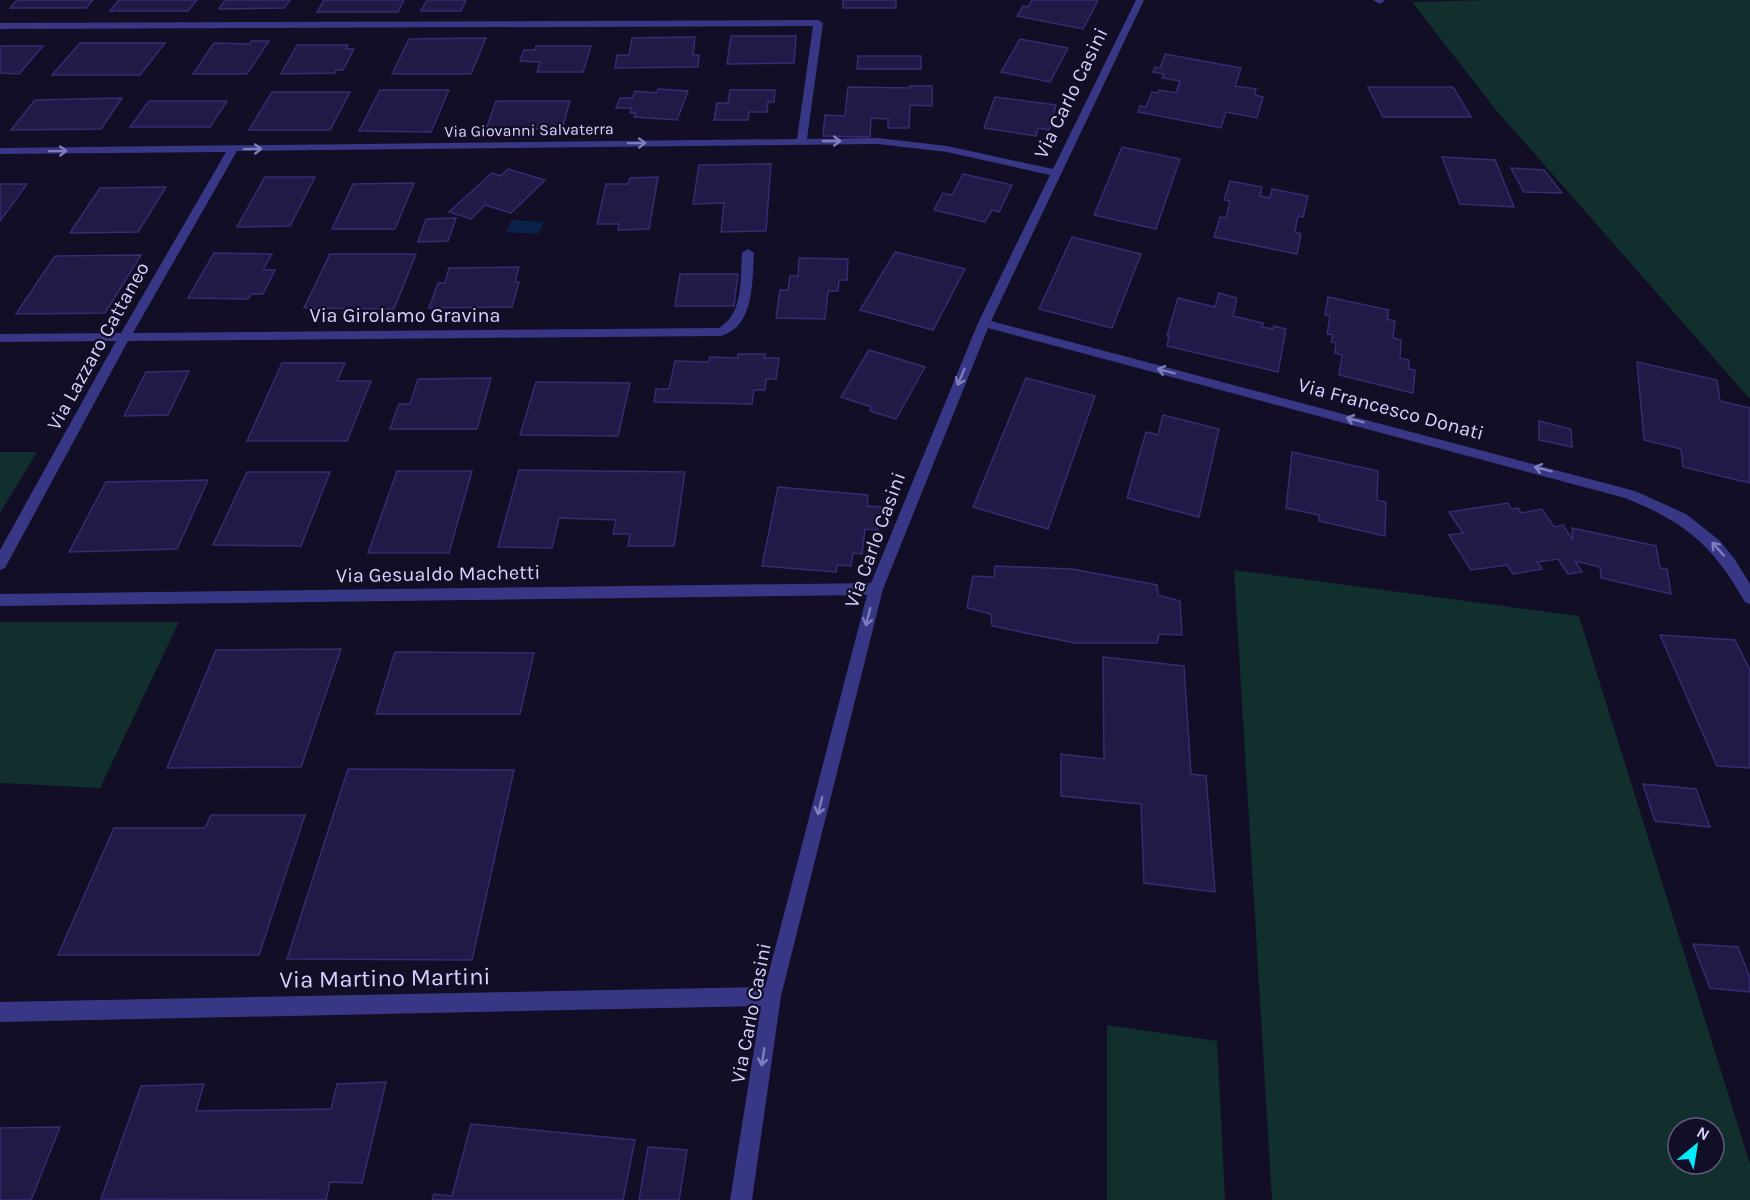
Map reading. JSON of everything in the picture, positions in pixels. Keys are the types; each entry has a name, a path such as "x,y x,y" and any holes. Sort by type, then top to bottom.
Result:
{"street":[{"name":"Via Carlo Casini","path":"741,1200 772,996 876,589 984,323 1140,0"},
{"path":"0,26 818,22 802,141"},
{"name":"Via Giovanni Salvaterra","path":"0,152 802,141 911,144 1055,173"},
{"name":"Via Lazzaro Cattaneo","path":"0,564 125,336 233,149"},
{"name":"Via Girolamo Gravina","path":"0,338 721,332 730,328 740,316 748,253"},
{"name":"Via Francesco Donati","path":"984,323 1617,490 1662,508 1704,535 1725,556 1750,598"},
{"name":"Via Gesualdo Machetti","path":"0,600 876,589"},
{"name":"Via Martino Martini","path":"0,1012 772,996"}],"green space":[{"path":"1750,0 1750,399 1496,110 1412,2"},
{"path":"0,452 37,452 0,513"},
{"path":"1234,570 1579,616 1750,1164 1750,1200 1272,1200"},
{"path":"0,622 179,622 100,788 0,783"},
{"path":"1107,1025 1217,1041 1225,1200 1107,1200"}],"water":[{"path":"512,220 544,222 538,234 506,232"}],"building":[{"path":"17,0 93,0 86,8 10,8"},
{"path":"119,0 197,0 188,11 110,11"},
{"path":"225,0 290,0 284,8 219,9"},
{"path":"324,0 404,0 398,12 317,12"},
{"path":"427,0 466,0 461,11 421,11"},
{"path":"843,0 896,0 896,8 843,8"},
{"path":"1032,0 1098,0 1083,29 1017,16 1023,6 1028,7"},
{"path":"731,36 796,36 794,63 727,64"},
{"path":"695,37 693,55 699,55 698,67 615,68 617,55 629,55 632,38"},
{"path":"486,38 471,74 392,74 409,39"},
{"path":"1020,39 1068,48 1050,82 1001,72"},
{"path":"251,41 269,41 247,74 193,74 214,43 250,44"},
{"path":"80,43 165,43 140,75 52,75"},
{"path":"297,45 348,45 346,49 354,49 343,70 336,70 335,73 281,74"},
{"path":"0,46 43,46 19,74 0,73"},
{"path":"536,46 591,46 583,72 537,72 540,62 520,61 524,50 535,50"},
{"path":"1165,54 1241,68 1235,86 1256,89 1255,95 1263,97 1257,118 1226,112 1221,128 1138,112 1140,106 1146,107 1152,92 1158,93 1159,90 1176,93 1180,81 1162,78 1164,74 1153,72 1155,67 1160,68"},
{"path":"858,56 921,56 921,69 857,69"},
{"path":"910,86 932,86 932,106 910,105 909,128 888,128 888,119 871,118 870,137 823,136 825,115 845,116 848,87 910,88"},
{"path":"1368,87 1453,87 1471,117 1383,117"},
{"path":"658,89 688,91 677,120 634,117 636,113 630,113 632,108 616,108 620,98 632,98 635,91 657,93"},
{"path":"380,90 449,90 431,132 359,131"},
{"path":"730,90 775,90 774,102 768,102 767,112 749,112 748,120 714,120 717,103 728,103"},
{"path":"272,92 350,92 330,130 249,130"},
{"path":"995,97 1056,105 1049,130 1038,128 1036,136 984,128"},
{"path":"122,98 101,129 11,130 35,100"},
{"path":"149,101 227,101 210,127 130,127"},
{"path":"496,101 570,101 562,129 486,129"},
{"path":"1122,147 1180,159 1156,229 1094,215"},
{"path":"1442,157 1495,160 1514,207 1460,204"},
{"path":"771,164 766,231 721,232 724,203 693,204 699,165"},
{"path":"1511,168 1544,170 1562,193 1524,192"},
{"path":"508,169 545,180 511,213 485,205 471,219 449,212 492,173 501,176"},
{"path":"963,174 1012,185 999,212 992,210 985,222 934,210 943,193 952,195"},
{"path":"265,177 315,177 290,226 237,227"},
{"path":"658,177 649,229 618,230 619,224 597,224 606,184 628,184 630,178"},
{"path":"1230,181 1262,187 1260,196 1270,198 1272,189 1308,196 1303,217 1298,216 1295,232 1301,234 1297,254 1214,237 1220,217 1226,218 1230,201 1224,200"},
{"path":"414,183 395,229 332,229 353,184"},
{"path":"0,184 27,184 0,221"},
{"path":"166,187 138,232 70,233 100,188"},
{"path":"456,218 448,241 418,242 426,219"},
{"path":"1072,237 1141,254 1112,328 1039,309"},
{"path":"895,252 965,269 933,330 860,310"},
{"path":"214,253 272,254 263,270 275,270 263,294 251,294 248,299 188,298"},
{"path":"330,254 416,254 394,309 304,308"},
{"path":"141,255 105,313 16,314 55,256"},
{"path":"799,258 848,259 847,280 839,280 838,291 828,291 825,319 776,318 780,290 788,290 790,276 798,276"},
{"path":"519,267 515,282 519,282 512,307 429,308 438,283 445,283 449,268"},
{"path":"680,274 738,274 734,306 675,306"},
{"path":"1219,293 1237,298 1233,316 1263,323 1262,327 1273,329 1274,326 1286,329 1278,372 1167,346 1169,336 1167,336 1178,298 1215,307"},
{"path":"1328,297 1389,310 1387,319 1395,321 1393,338 1401,340 1400,358 1409,360 1409,369 1415,370 1413,393 1339,375 1342,355 1335,353 1336,343 1331,342 1333,335 1327,334 1330,316 1325,315"},
{"path":"869,350 925,367 896,419 870,411 872,407 841,397"},
{"path":"738,354 765,354 764,358 779,358 776,379 766,379 765,390 754,390 752,404 654,402 656,389 669,389 675,361 709,362 710,357 738,358"},
{"path":"1637,362 1717,380 1720,401 1750,408 1750,483 1683,467 1681,449 1644,440"},
{"path":"282,363 345,363 337,381 371,381 347,441 247,441"},
{"path":"189,371 168,415 124,416 146,372"},
{"path":"491,378 477,429 390,429 399,404 410,404 418,379"},
{"path":"1026,378 1095,396 1048,529 973,507"},
{"path":"536,382 630,383 618,436 520,435"},
{"path":"1163,415 1219,429 1199,517 1127,498 1146,432 1158,435"},
{"path":"1539,421 1571,429 1572,447 1539,440"},
{"path":"1292,452 1378,471 1377,500 1386,502 1385,536 1319,521 1319,515 1286,508"},
{"path":"519,470 685,472 674,546 628,546 630,534 613,534 616,520 559,518 552,548 498,547"},
{"path":"397,471 472,471 449,553 368,553"},
{"path":"247,472 330,472 301,546 213,545"},
{"path":"208,480 177,549 69,552 106,482"},
{"path":"778,487 868,495 867,506 881,507 878,530 865,529 862,554 853,553 851,566 837,565 836,572 762,566"},
{"path":"1508,503 1511,509 1518,508 1521,513 1542,509 1554,527 1563,525 1573,540 1572,528 1656,546 1660,568 1667,569 1671,594 1601,578 1600,567 1575,561 1582,572 1568,574 1558,559 1537,562 1542,569 1513,574 1507,565 1471,570 1449,535 1463,533 1449,512"},
{"path":"995,566 1072,569 1157,585 1158,595 1180,601 1182,635 1159,634 1157,643 1075,643 992,626 991,614 967,608 973,576 994,577"},
{"path":"1660,635 1735,640 1750,670 1750,768 1717,766"},
{"path":"341,649 301,767 167,768 216,650"},
{"path":"395,652 534,653 520,714 376,714"},
{"path":"1103,657 1184,666 1191,774 1206,776 1215,892 1144,883 1141,804 1061,796 1061,754 1104,759"},
{"path":"348,769 514,770 472,960 287,959"},
{"path":"1643,784 1696,789 1710,827 1655,821"},
{"path":"211,815 305,815 259,955 58,955 114,828 205,828"},
{"path":"1693,944 1738,947 1750,978 1750,992 1710,988"},
{"path":"386,1082 362,1183 330,1182 326,1200 101,1199 141,1086 204,1084 196,1111 331,1109 337,1084"},
{"path":"471,1124 635,1140 623,1200 432,1200 434,1194 452,1196"},
{"path":"60,1127 31,1200 0,1200 0,1128"},
{"path":"648,1147 687,1150 679,1200 639,1200"}]}
